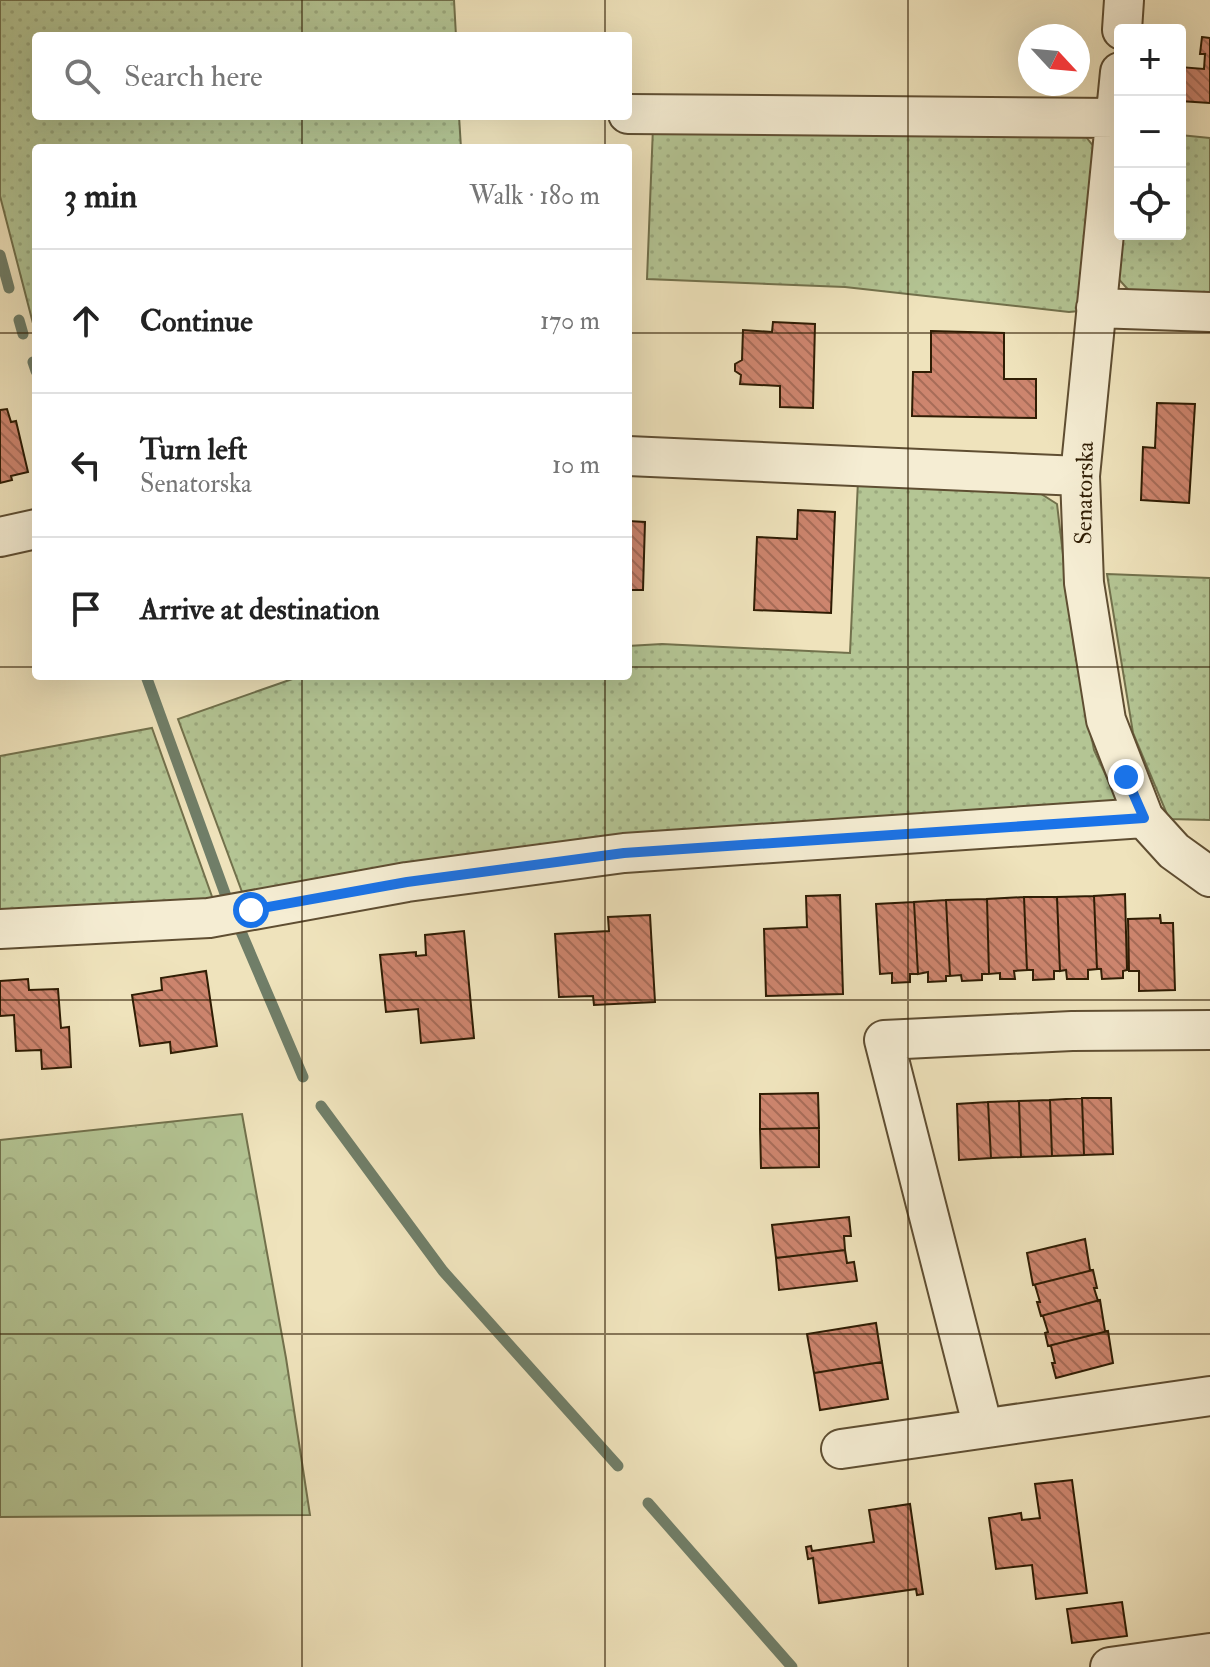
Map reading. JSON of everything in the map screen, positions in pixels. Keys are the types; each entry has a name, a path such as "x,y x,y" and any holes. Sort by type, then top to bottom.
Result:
{"street":[{"path":"1122,24 1124,0"},
{"path":"632,114 1114,118"},
{"name":"Senatorska","path":"1114,128 1080,476 1084,583 1106,720 1144,818 1174,851 1210,877"},
{"path":"1096,308 1210,312"},
{"path":"632,456 1080,476"},
{"path":"0,537 32,530"},
{"path":"0,929 209,918 407,882 624,853 1144,818"},
{"path":"983,1428 884,1040 1072,1031 1210,1030"},
{"path":"841,1449 1210,1396"},
{"path":"1110,1667 1210,1653"}],"green space":[{"path":"0,0 454,0 456,32 32,32 32,120 459,120 461,144 32,144 32,320 0,196"},
{"path":"653,127 1082,132 1098,152 1079,311 845,287 647,279"},
{"path":"1186,136 1210,138 1210,296 1133,295 1114,274 1119,240 1186,240"},
{"path":"858,481 1038,492 1057,504 1074,647 1094,750 1122,810 245,900 178,719 290,680 632,680 632,646 662,644 850,653"},
{"path":"1107,574 1210,578 1210,820 1169,819 1133,733"},
{"path":"152,728 215,905 0,912 0,756"},
{"path":"242,1114 286,1358 310,1515 0,1517 0,1140"}],"building":[{"path":"1202,37 1210,38 1210,103 1186,101 1186,68 1204,69 1205,54 1200,54"},
{"path":"773,322 815,324 813,408 780,407 780,386 740,384 741,375 735,371 735,364 742,360 743,330 772,332"},
{"path":"931,331 1004,333 1004,379 1036,379 1036,418 912,416 913,372 931,372"},
{"path":"1157,403 1195,404 1189,503 1141,500 1143,447 1155,448"},
{"path":"7,409 11,422 16,421 28,472 11,476 12,480 0,483 0,410"},
{"path":"798,510 835,512 831,613 754,610 757,537 797,539"},
{"path":"632,521 645,522 643,590 632,590"},
{"path":"1125,894 1127,970 1123,971 1123,978 1102,979 1101,969 1097,969 1094,896"},
{"path":"840,895 843,994 766,996 764,929 807,927 806,896"},
{"path":"1094,896 1097,969 1088,970 1088,979 1067,979 1066,970 1060,971 1057,897"},
{"path":"1024,897 1057,897 1060,971 1054,971 1054,979 1033,980 1033,970 1027,970"},
{"path":"1024,897 1027,970 1014,971 1015,979 1000,979 1000,973 989,974 987,899"},
{"path":"987,899 989,974 982,974 982,980 962,981 961,975 950,976 946,900"},
{"path":"946,900 950,976 946,976 946,981 928,982 928,972 918,974 914,902"},
{"path":"914,902 918,974 910,974 910,982 892,983 892,973 880,974 876,904"},
{"path":"1160,914 1161,923 1173,923 1175,990 1139,991 1139,971 1129,971 1128,919 1160,918"},
{"path":"650,915 655,1002 594,1005 593,996 559,997 555,934 609,931 608,917"},
{"path":"464,931 474,1038 421,1043 418,1009 386,1012 380,955 416,952 416,956 426,955 425,935"},
{"path":"206,971 217,1046 171,1053 170,1042 140,1046 132,995 162,990 161,978"},
{"path":"28,979 29,990 58,989 61,1028 69,1027 71,1067 42,1069 41,1050 16,1051 14,1015 0,1016 0,981"},
{"path":"818,1093 819,1128 760,1129 760,1094"},
{"path":"1082,1098 1111,1098 1113,1154 1084,1155"},
{"path":"1082,1098 1084,1155 1052,1156 1050,1100"},
{"path":"1050,1100 1052,1156 1021,1157 1019,1101"},
{"path":"1019,1101 1021,1157 991,1158 988,1102"},
{"path":"988,1102 991,1158 959,1160 957,1104"},
{"path":"819,1128 819,1167 761,1168 760,1129"},
{"path":"849,1217 851,1236 844,1236 845,1250 776,1258 772,1225"},
{"path":"1085,1239 1090,1270 1093,1270 1033,1285 1027,1253"},
{"path":"845,1250 847,1263 854,1262 857,1281 779,1290 776,1258"},
{"path":"1093,1270 1098,1301 1041,1316 1037,1302 1040,1302 1033,1285"},
{"path":"1100,1300 1105,1331 1108,1331 1048,1346 1045,1333 1048,1332 1041,1316"},
{"path":"876,1323 882,1362 814,1373 807,1334"},
{"path":"1108,1331 1113,1363 1056,1378 1051,1346 1048,1346"},
{"path":"882,1362 888,1399 820,1410 814,1373"},
{"path":"1072,1480 1087,1593 1036,1599 1032,1565 996,1569 989,1518 1021,1513 1022,1520 1040,1518 1035,1484"},
{"path":"910,1504 923,1594 917,1595 916,1589 819,1603 813,1558 808,1559 806,1547 811,1546 812,1551 874,1542 869,1510"},
{"path":"1122,1602 1127,1636 1072,1643 1067,1609"}],"waterway":[{"path":"0,255 9,288"},
{"path":"19,320 23,334"},
{"path":"147,680 227,899"},
{"path":"239,927 303,1077"},
{"path":"321,1106 443,1271 618,1466"},
{"path":"648,1503 792,1667"}],"route":[{"path":"251,910 407,882 624,853 1144,818 1126,777"}]}
